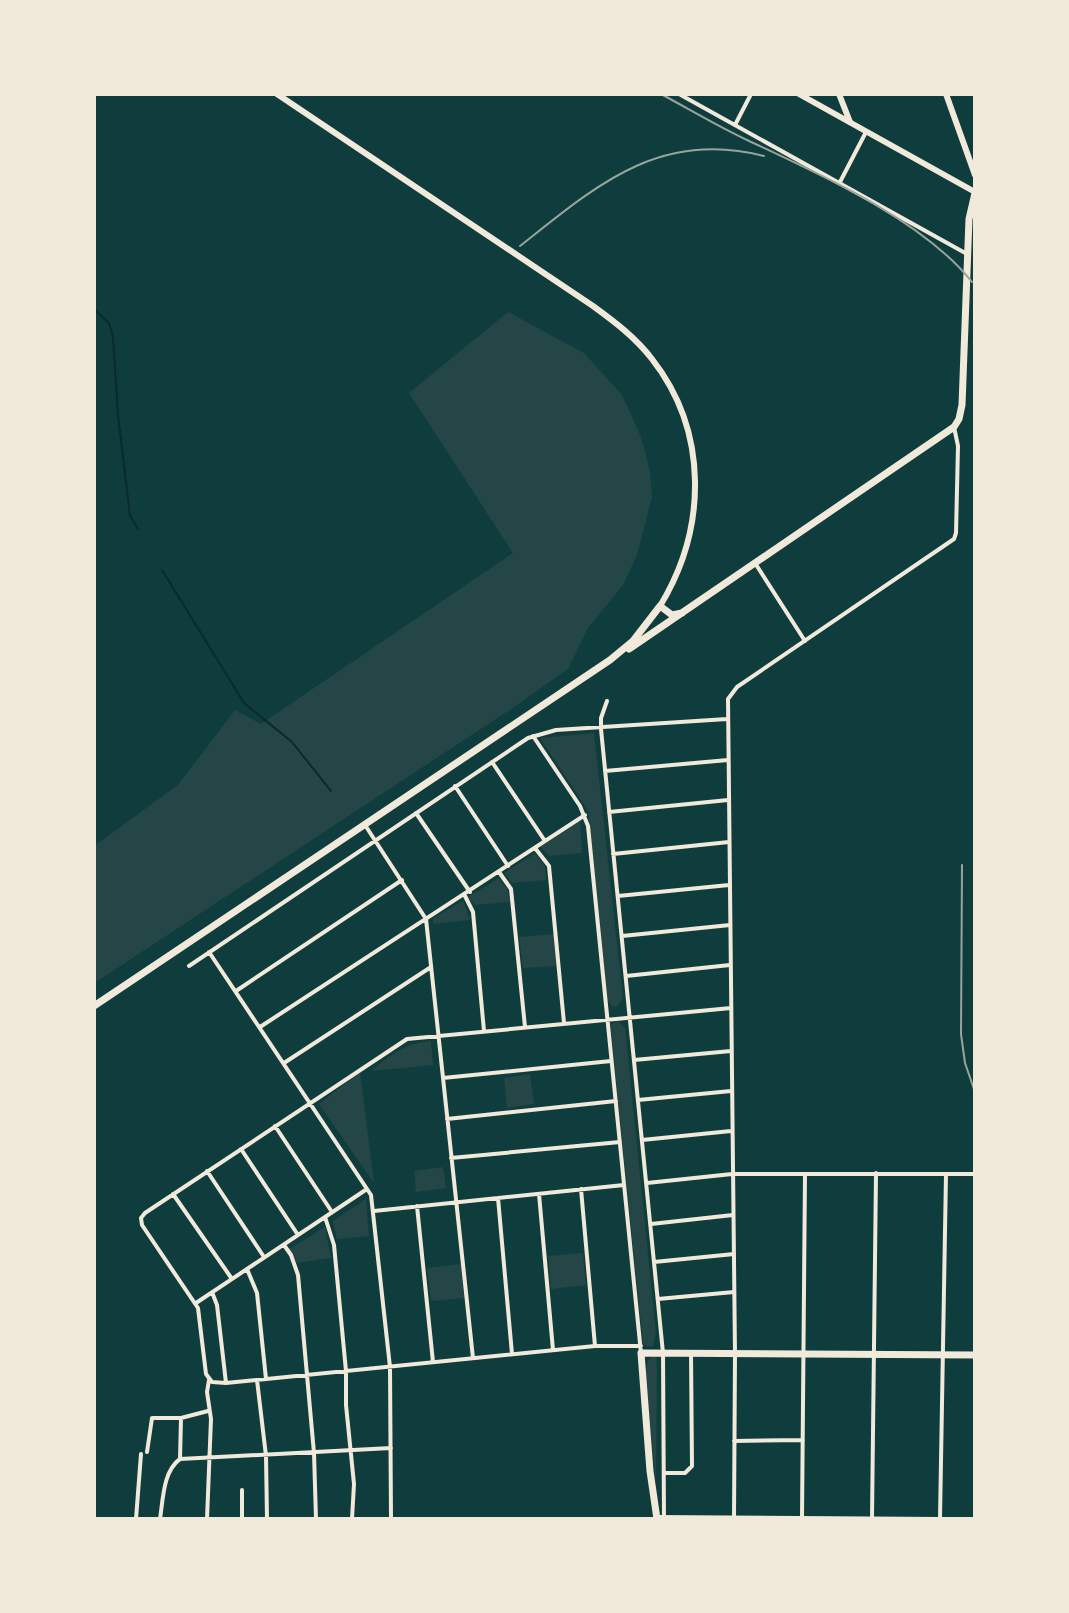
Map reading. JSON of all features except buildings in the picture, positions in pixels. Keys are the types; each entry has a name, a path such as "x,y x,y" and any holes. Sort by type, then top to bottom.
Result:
{"main road":[{"path":"277,94 593,306 635,339 658,367 684,419 693,451 695,514 676,579 633,641 610,660"},
{"path":"94,1006 954,427 962,405 967,254 970,211 975,192 799,94"},
{"path":"839,94 850,122"},
{"path":"946,94 975,175"},
{"path":"967,254 975,246"},
{"path":"660,606 672,615 682,613"},
{"path":"661,1518 650,1471 641,1349 663,1353 975,1355"}],"street":[{"path":"679,94 967,254"},
{"path":"735,125 751,94"},
{"path":"840,182 866,132"},
{"path":"734,1518 728,699 737,687 951,542 956,533 958,446 954,427"},
{"path":"755,563 805,641"},
{"path":"607,701 601,729 663,1353 664,1473 661,1518 940,1519 946,1174"},
{"path":"189,966 533,736 556,730 727,719"},
{"path":"209,1380 226,1383 595,1346 641,1349 585,815 533,736"},
{"path":"605,771 728,760"},
{"path":"492,762 545,841"},
{"path":"455,786 508,866"},
{"path":"609,812 728,800"},
{"path":"416,813 470,892"},
{"path":"260,1027 585,815"},
{"path":"364,825 426,919 473,1358"},
{"path":"613,854 729,842"},
{"path":"535,848 549,866 564,1023"},
{"path":"499,872 511,889 525,1027"},
{"path":"236,991 402,880"},
{"path":"618,896 729,885"},
{"path":"464,895 473,912 484,1031"},
{"path":"622,936 730,925"},
{"path":"209,952 367,1189 374,1211 390,1367 391,1519"},
{"path":"626,976 730,965"},
{"path":"284,1063 431,967"},
{"path":"207,1519 211,1419 201,1320 196,1303 142,1225 141,1218 145,1213 401,1042 412,1038 731,1008"},
{"path":"634,1060 731,1051"},
{"path":"443,1078 612,1061"},
{"path":"638,1100 731,1091"},
{"path":"447,1119 616,1101"},
{"path":"275,1126 332,1212"},
{"path":"642,1140 732,1131"},
{"path":"451,1158 620,1142"},
{"path":"241,1149 298,1235"},
{"path":"207,1171 264,1257"},
{"path":"872,1519 876,1173"},
{"path":"647,1183 732,1174 975,1174"},
{"path":"802,1518 805,1174"},
{"path":"374,1211 624,1185"},
{"path":"196,1303 367,1189"},
{"path":"581,1189 595,1346"},
{"path":"173,1194 232,1279"},
{"path":"539,1194 553,1350"},
{"path":"498,1198 512,1354"},
{"path":"417,1206 433,1362"},
{"path":"651,1224 733,1215"},
{"path":"325,1217 334,1245 346,1371 346,1405 352,1450 352,1519"},
{"path":"284,1245 298,1275 314,1453 316,1519"},
{"path":"654,1262 734,1254"},
{"path":"247,1269 257,1289 266,1379"},
{"path":"212,1292 217,1305 226,1383"},
{"path":"658,1299 734,1292"},
{"path":"664,1473 685,1473 692,1466 691,1353"},
{"path":"257,1380 266,1456 267,1519"},
{"path":"147,1452 152,1418 181,1418 208,1411"},
{"path":"160,1519 170,1469 180,1459 181,1418"},
{"path":"734,1441 803,1440"},
{"path":"180,1459 391,1448"},
{"path":"136,1519 141,1454"},
{"path":"242,1490 242,1519"}],"shaded area":[{"path":"508,312 584,353 622,395 641,437 650,471 652,497 637,555 623,585 588,628 568,669 96,982 94,846 178,785 235,710 261,724 513,553 409,393"},
{"path":"594,733 623,999 616,1007 611,1006 607,999 588,811 540,738"},
{"path":"580,821 582,853 549,856 541,847"},
{"path":"535,853 545,867 546,880 512,883 504,873"},
{"path":"499,878 507,889 510,902 475,905 468,897"},
{"path":"463,901 470,920 433,924 433,918"},
{"path":"554,934 556,966 523,968 519,937"},
{"path":"617,1021 625,1027 656,1333 653,1346 649,1347 643,1344 611,1030 611,1025"},
{"path":"431,1041 433,1065 371,1071 406,1047"},
{"path":"360,1072 374,1183 319,1104"},
{"path":"530,1074 534,1104 507,1108 504,1078"},
{"path":"443,1167 446,1188 416,1192 414,1171"},
{"path":"366,1199 369,1236 337,1239 333,1221"},
{"path":"325,1227 331,1258 297,1263 289,1249"},
{"path":"583,1253 586,1285 551,1289 548,1256"},
{"path":"461,1264 464,1298 431,1301 427,1268"},
{"path":"656,1353 656,1482 645,1374 648,1361"}],"waterway":[{"path":"94,309 109,323 113,337 130,516 138,529"},
{"path":"162,570 244,703 292,742 331,791"}],"railway":[{"path":"661,94 898,218 951,259 972,282"},
{"path":"520,246 575,203 631,168 692,150 726,150 764,156"},
{"path":"962,865 961,1034 965,1063 975,1092"}]}
